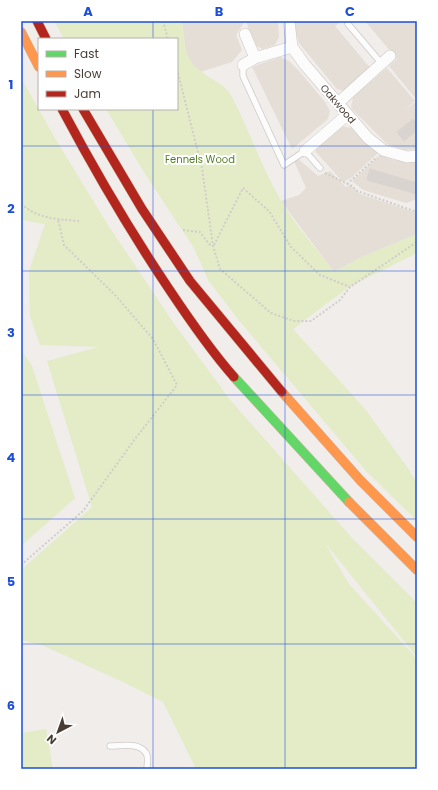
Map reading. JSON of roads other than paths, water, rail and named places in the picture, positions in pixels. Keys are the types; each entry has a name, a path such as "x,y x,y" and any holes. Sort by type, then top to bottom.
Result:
{"highway":[{"path":"36,21 45,38"},
{"path":"21,32 38,65"},
{"path":"63,110 90,161 146,254 221,361 283,433 376,531 417,570"},
{"path":"84,110 139,206 180,267 217,315 314,431 380,503 417,536"}],"street":[{"name":"Oakwood","path":"289,21 292,46 347,115 368,138 383,150 407,157 417,156"},
{"path":"245,34 255,58"},
{"path":"243,65 255,58 292,46"},
{"path":"338,103 390,56"},
{"path":"305,151 347,115"}],"lane":[{"path":"348,24 382,64"},
{"path":"243,65 243,76 284,165 305,151 320,168"},
{"path":"110,746 134,746 144,751 148,758 147,769"}],"park label":[{"name":"Fennels Wood","path":"200,159"}]}
